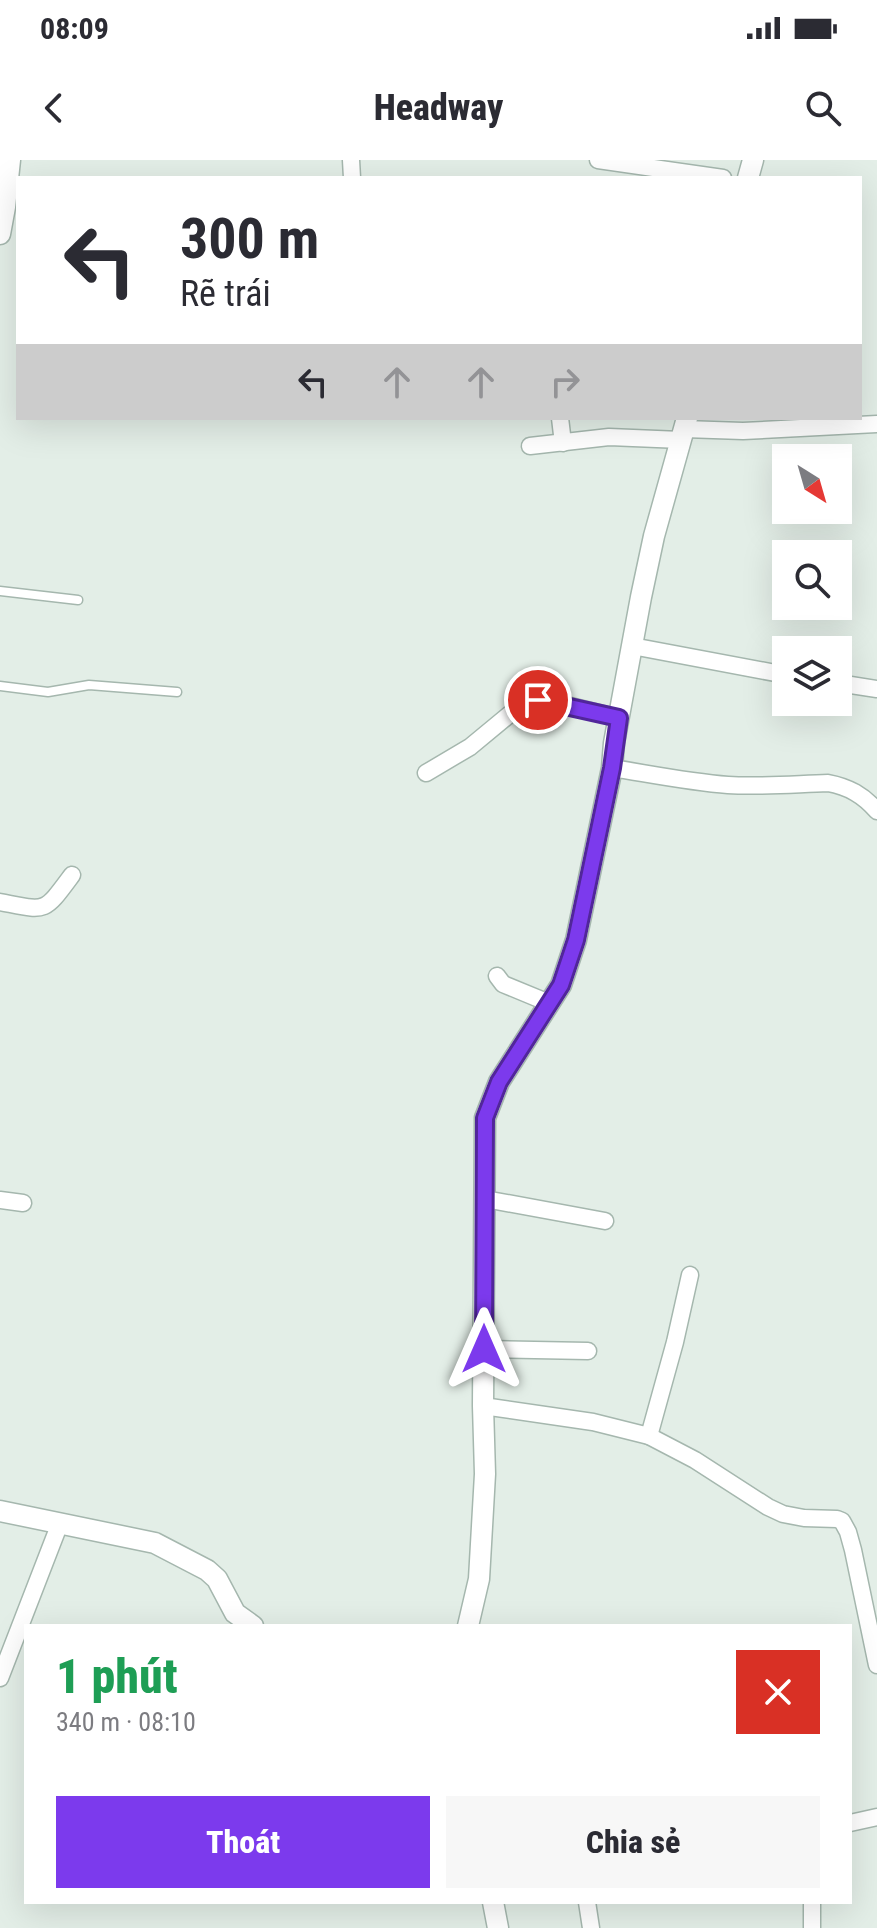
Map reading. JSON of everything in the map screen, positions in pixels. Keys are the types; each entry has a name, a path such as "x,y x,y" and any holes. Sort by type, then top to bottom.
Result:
{"street":[{"path":"0,234 10,160"},
{"path":"598,160 709,176"},
{"path":"560,420 563,443"},
{"path":"530,446 684,429 743,431 877,424"},
{"path":"468,1624 479,1579 485,1474 485,1118 499,1082 561,985 576,940 612,768 654,536 684,429"},
{"path":"632,646 772,672"},
{"path":"852,685 877,689"},
{"path":"426,773 470,747 516,709 531,701 546,700 619,718"},
{"path":"612,768 727,785 841,785 856,791 877,811"},
{"path":"0,902 34,909 45,907 72,875"},
{"path":"497,976 503,984 549,1003"},
{"path":"485,1199 605,1221"},
{"path":"0,1200 23,1203"},
{"path":"649,1436 690,1275"},
{"path":"484,1349 588,1351"},
{"path":"483,1406 593,1422 649,1436 783,1514 842,1521 853,1550 877,1665"},
{"path":"0,1511 155,1543 207,1570 217,1579 235,1613 250,1624"},
{"path":"0,1678 60,1523"},
{"path":"852,1823 877,1817"},
{"path":"493,1904 498,1928"},
{"path":"587,1904 591,1928"},
{"path":"812,1904 812,1928"}],"lane":[{"path":"0,591 78,600"},
{"path":"0,686 48,692 89,685 177,692"}],"route":[{"path":"484,1349 485,1118 499,1082 561,985 576,940 612,768 619,718 538,700"}]}
